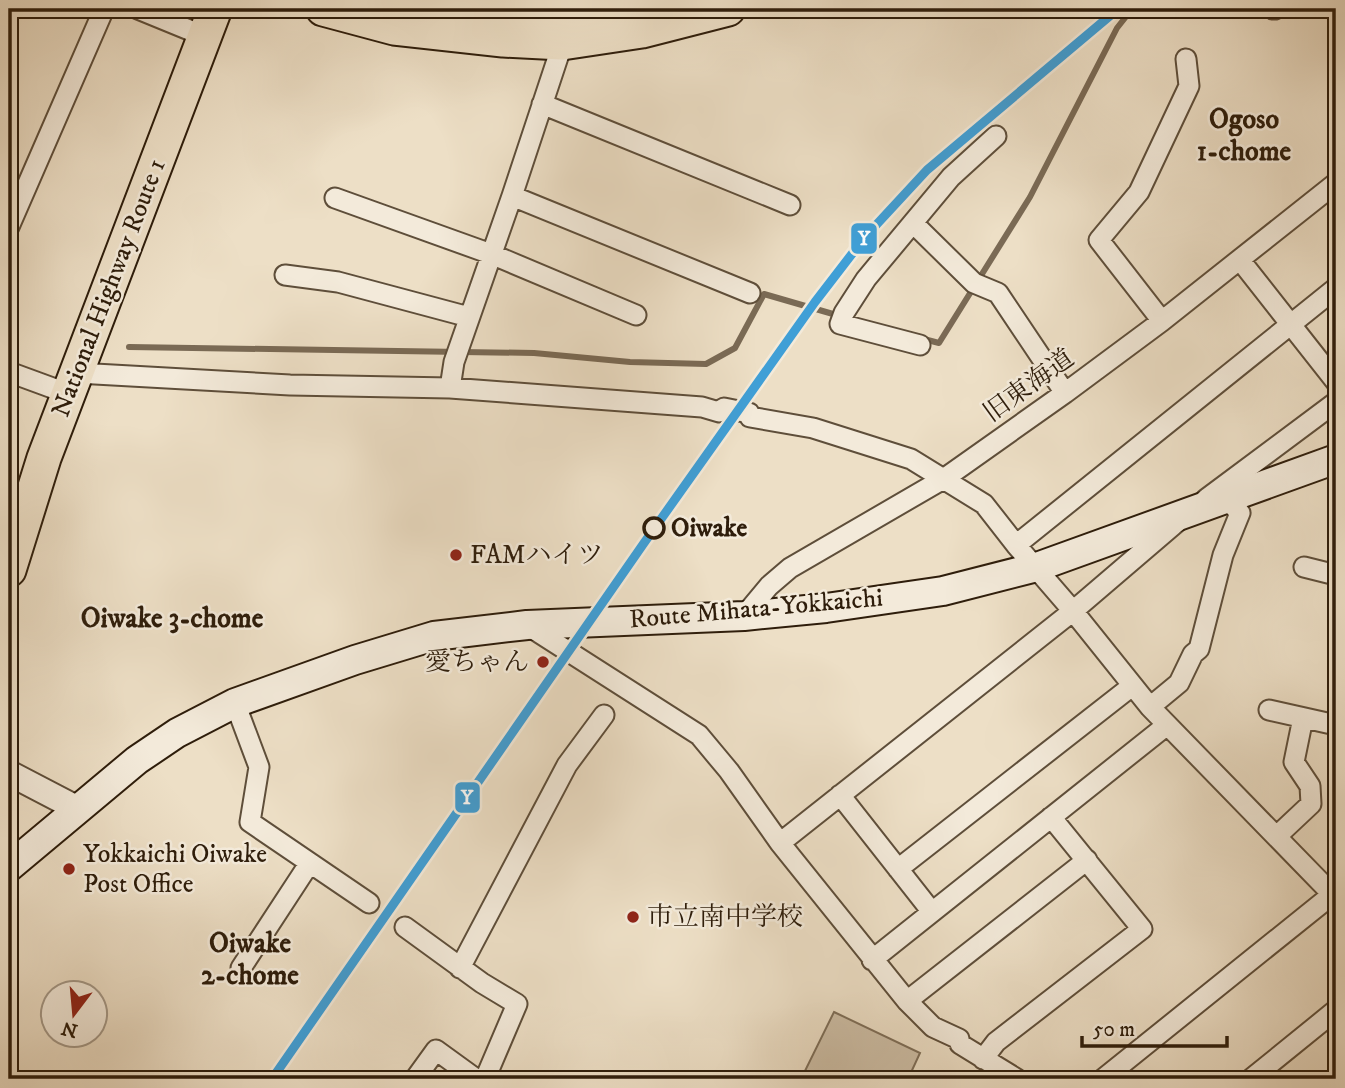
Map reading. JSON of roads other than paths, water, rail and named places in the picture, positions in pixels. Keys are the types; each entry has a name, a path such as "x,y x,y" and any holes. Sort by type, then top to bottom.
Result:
{"highway":[{"path":"323,9 394,28 503,40 642,31 728,9"},
{"path":"454,9 566,15 616,9"},
{"name":"National Highway Route 1","path":"9,570 44,458 209,22"}],"main road":[{"name":"Route Mihata-Yokkaichi","path":"9,867 137,761 177,733 235,703 286,683 434,636 527,625 744,616 826,608 943,591 1037,567 1227,499 1334,465"}],"street":[{"path":"9,227 104,9"},
{"path":"138,9 209,22"},
{"path":"450,387 454,362 564,37"},
{"path":"1162,321 1099,240 1139,192 1189,86 1186,59"},
{"path":"542,104 790,205"},
{"path":"920,345 840,324 866,279 951,177 996,136"},
{"name":"旧東海道","path":"744,616 769,586 790,568 945,478 1066,393 1162,321 1336,183"},
{"path":"512,196 750,293"},
{"path":"335,198 491,254 636,315"},
{"path":"913,223 977,285 998,293 1066,393"},
{"path":"1240,260 1336,382"},
{"path":"285,275 338,282 469,317"},
{"path":"1016,545 1336,288"},
{"path":"9,372 73,384 450,387 702,407 719,412 724,408 749,413 750,416 814,428 861,442 911,459 945,478 984,504 1150,707 1335,896 1103,1079"},
{"path":"780,843 1073,611 1187,514 1336,402"},
{"path":"1150,707 1179,684 1193,654 1199,649 1223,555 1240,513 1227,499"},
{"path":"1304,567 1336,575"},
{"path":"527,625 699,735 729,771 780,843 907,1001 933,1027 959,1039 960,1044 1017,1079"},
{"path":"898,869 1132,685"},
{"path":"235,703 259,767 250,822 369,903"},
{"path":"1269,709 1336,725"},
{"path":"460,968 567,765 604,715"},
{"path":"1277,836 1311,804 1310,786 1294,762 1304,718"},
{"path":"872,960 1167,725"},
{"path":"9,773 78,809"},
{"path":"840,795 932,912"},
{"path":"983,1059 996,1042 1142,929 1051,817"},
{"path":"907,1001 1087,860"},
{"path":"241,968 309,864"},
{"path":"405,927 460,968 517,1004 485,1079"},
{"path":"1251,1079 1336,1010"},
{"path":"415,1079 436,1051 476,1079"}],"waterway":[{"path":"920,338 939,343 1030,197 1117,28 1132,9"},
{"path":"129,347 534,353 630,362 706,364 735,348 764,294 833,314"}],"place":[{"name":"Oiwake","path":"654,528"},
{"name":"FAMハイツ","path":"456,555"},
{"name":"愛ちゃん","path":"543,662"},
{"name":"Yokkaichi Oiwake Post Office","path":"69,869"},
{"name":"市立南中学校","path":"633,917"}],"district":[{"name":"Ogoso 1-chome","path":"1244,135"},
{"name":"Oiwake 3-chome","path":"172,618"},
{"name":"Oiwake 2-chome","path":"250,959"}]}
